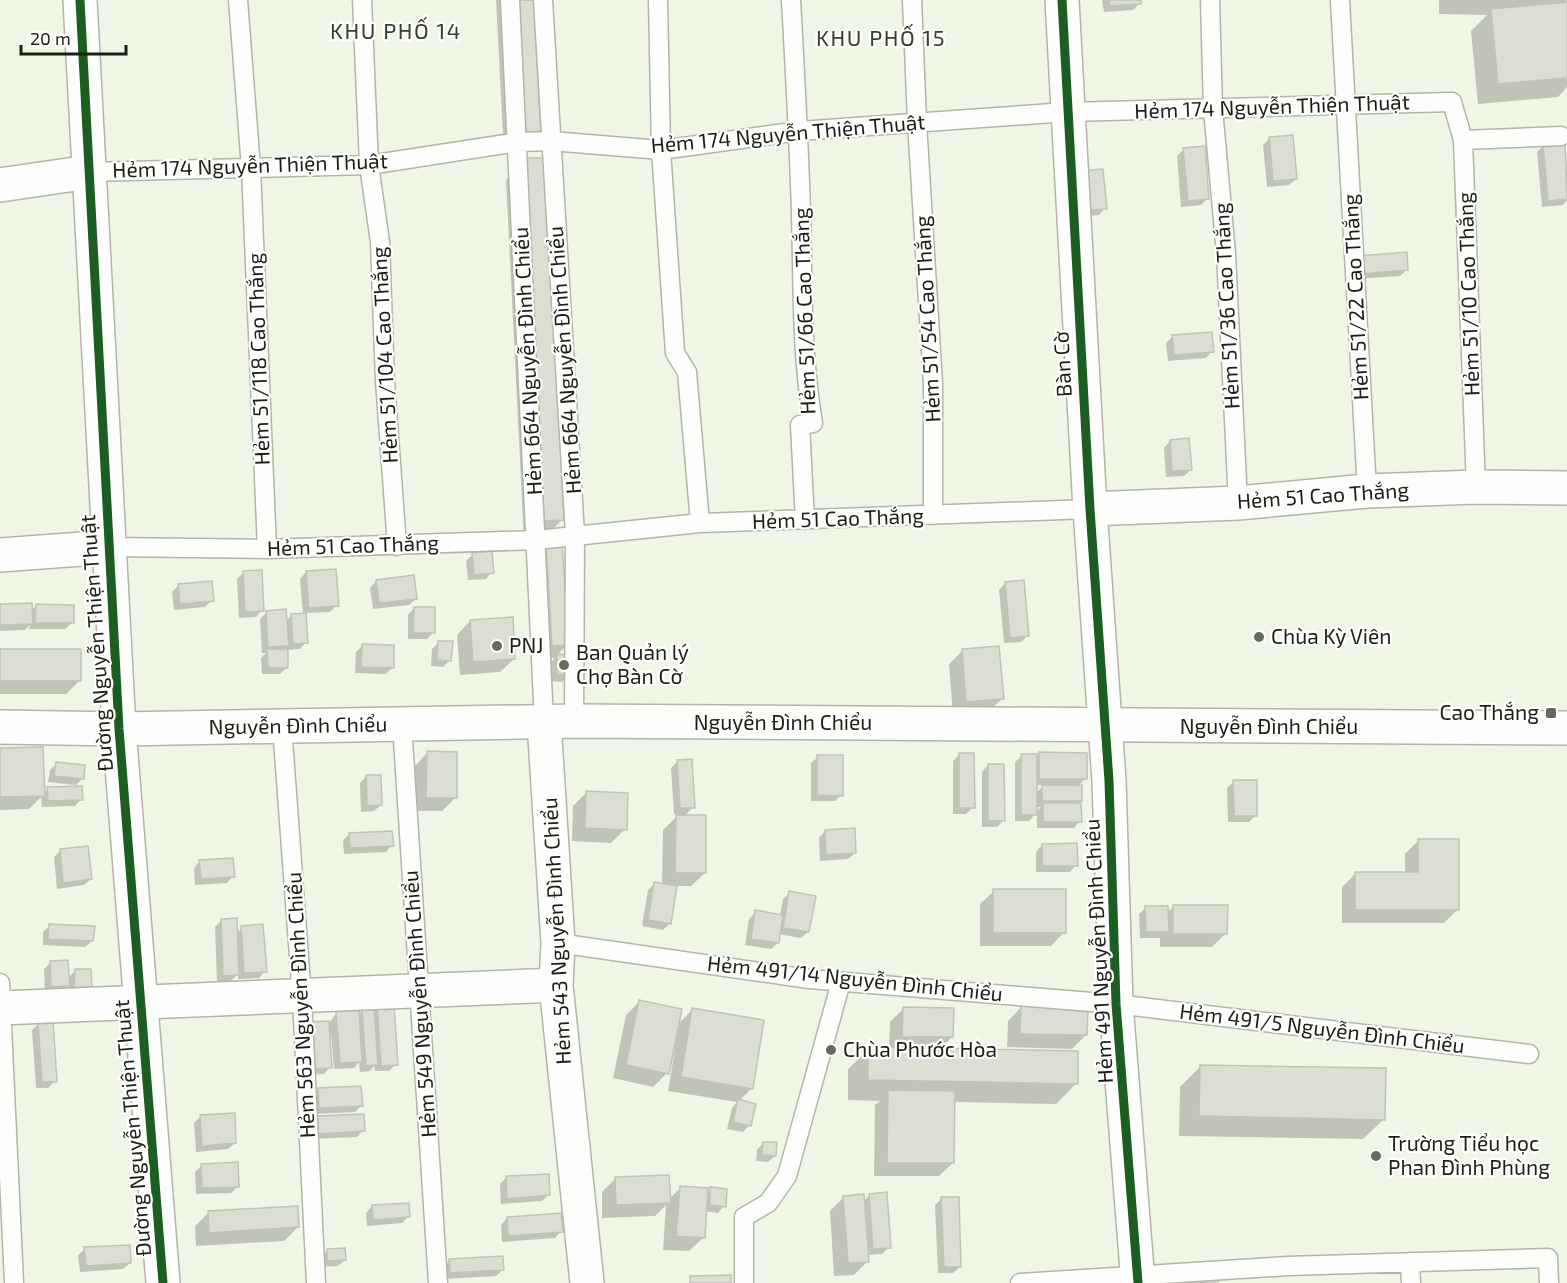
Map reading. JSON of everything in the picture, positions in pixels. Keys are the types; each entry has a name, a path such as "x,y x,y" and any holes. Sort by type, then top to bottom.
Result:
{"street":[{"name":"Đường Nguyễn Thiện Thuật","path":"80,0 119,729 163,1283"},
{"name":"Bàn Cờ","path":"1062,0 1090,509 1106,725"},
{"path":"0,185 88,172"},
{"name":"Hẻm 51 Cao Thắng","path":"1090,509 1238,503 1368,491 1476,487 1567,488"},
{"path":"0,555 109,547"},
{"name":"Nguyễn Đình Chiểu","path":"0,727 119,729 559,721 1567,729"},
{"name":"Hẻm 543 Nguyễn Ðình Chiểu","path":"559,721 556,985 587,1283"},
{"name":"Hẻm 491 Nguyễn Ðình Chiểu","path":"1106,725 1116,1004 1138,1278"},
{"path":"0,1000 141,1003 302,998 556,985"}],"lane":[{"name":"Hẻm 51/118 Cao Thắng","path":"238,0 251,168 267,549"},
{"name":"Hẻm 51/104 Cao Thắng","path":"362,0 369,165 380,242 385,381 397,546"},
{"name":"Hẻm 664 Nguyễn Ðình Chiểu","path":"510,0 536,540 559,721"},
{"name":"Hẻm 664 Nguyễn Đình Chiểu","path":"543,0 576,535 559,721"},
{"path":"658,0 661,150 675,353 687,372 700,524"},
{"path":"791,0 799,131"},
{"name":"Hẻm 51/54 Cao Thắng","path":"912,0 916,122 933,384 933,516"},
{"name":"Hẻm 51/36 Cao Thắng","path":"1210,0 1213,109 1226,254 1238,503"},
{"name":"Hẻm 51/22 Cao Thắng","path":"1340,0 1344,103 1368,491"},
{"name":"Hẻm 174 Nguyễn Thiện Thuật","path":"88,172 369,165 518,142 551,141 661,150 799,131 1067,112 1344,103 1452,102"},
{"name":"Hẻm 51/10 Cao Thắng","path":"1452,102 1463,140 1476,487"},
{"name":"Hẻm 51/66 Cao Thắng","path":"799,131 801,298 805,374 813,423 800,425 805,520"},
{"path":"1463,140 1561,136"},
{"name":"Hẻm 51 Cao Thắng","path":"109,547 267,549 397,546 536,540 700,524 1090,509"},
{"name":"Hẻm 549 Nguyễn Ðình Chiểu","path":"402,724 438,1283"},
{"name":"Hẻm 563 Nguyễn Ðình Chiểu","path":"282,726 302,998 316,1283"},
{"name":"Hẻm 491/14 Nguyễn Ðình Chiểu","path":"558,943 841,982 1116,1004"},
{"path":"744,1283 744,1217 768,1203 787,1176 841,982"},
{"path":"0,1000 14,1283"},
{"name":"Hẻm 491/5 Nguyễn Ðình Chiểu","path":"1116,1004 1528,1054"},
{"path":"1020,1283 1288,1275 1410,1262 1548,1258 1549,1283"},
{"path":"1410,1262 1411,1283"}],"building":[{"path":"517,0 534,0 541,133 524,134"},
{"path":"1109,0 1141,0 1141,4 1110,6"},
{"path":"1567,2 1567,78 1498,84 1491,9"},
{"path":"1293,135 1297,179 1273,181 1269,137"},
{"path":"1565,142 1567,199 1548,201 1543,144"},
{"path":"1205,146 1209,199 1188,201 1183,148"},
{"path":"526,158 546,158 564,520 544,521"},
{"path":"1103,169 1107,209 1085,211 1081,171"},
{"path":"1407,252 1408,270 1360,274 1359,256"},
{"path":"1212,332 1214,352 1174,355 1172,335"},
{"path":"1189,438 1192,470 1172,471 1170,440"},
{"path":"562,543 569,645 552,646 546,544"},
{"path":"492,551 494,573 474,575 472,553"},
{"path":"336,569 339,606 309,608 306,571"},
{"path":"262,570 264,611 245,612 243,571"},
{"path":"414,575 417,599 379,603 376,580"},
{"path":"1024,580 1029,636 1010,638 1005,582"},
{"path":"212,581 214,601 180,604 178,584"},
{"path":"32,603 33,624 0,625 0,604"},
{"path":"36,604 74,605 74,623 35,623"},
{"path":"414,607 435,607 435,633 413,633"},
{"path":"286,609 289,646 268,647 266,611"},
{"path":"306,613 308,643 293,644 291,614"},
{"path":"513,617 515,659 473,662 470,620"},
{"path":"438,641 453,641 451,661 437,660"},
{"path":"362,644 394,645 394,668 361,667"},
{"path":"999,646 1004,699 966,702 962,649"},
{"path":"0,649 81,649 81,681 0,681"},
{"path":"267,649 288,649 288,668 268,668"},
{"name":"Ban Quản lý Chợ Bàn Cờ","path":"557,654 570,655 570,676 557,674"},
{"path":"43,747 45,796 0,797 0,748"},
{"path":"427,751 457,752 457,798 426,798"},
{"path":"1039,752 1087,753 1087,779 1039,779"},
{"path":"959,753 974,753 975,808 959,808"},
{"path":"1021,754 1037,754 1037,815 1021,815"},
{"path":"817,755 843,755 843,796 817,795"},
{"path":"692,759 695,808 680,808 677,760"},
{"path":"56,762 85,765 84,779 54,776"},
{"path":"988,764 1004,764 1005,821 988,821"},
{"path":"366,775 381,775 382,805 367,806"},
{"path":"1233,780 1257,780 1257,816 1234,816"},
{"path":"1042,785 1082,785 1082,801 1042,801"},
{"path":"82,786 83,800 48,801 47,787"},
{"path":"586,791 628,793 627,830 585,828"},
{"path":"1043,803 1081,803 1082,822 1043,822"},
{"path":"676,815 706,815 706,873 675,873"},
{"path":"855,828 856,853 826,855 825,830"},
{"path":"392,831 394,846 350,848 349,833"},
{"path":"1418,839 1459,839 1459,910 1355,910 1355,872 1418,872"},
{"path":"1077,843 1078,866 1042,866 1042,844"},
{"path":"88,846 92,879 63,883 60,849"},
{"path":"233,858 235,877 201,879 199,860"},
{"path":"654,882 677,886 671,924 648,920"},
{"path":"993,889 1066,889 1066,933 993,933"},
{"path":"789,891 816,896 809,932 783,928"},
{"path":"1173,905 1228,905 1227,934 1173,934"},
{"path":"1145,906 1168,906 1169,932 1146,932"},
{"path":"755,910 783,915 779,943 751,939"},
{"path":"237,918 239,975 223,976 221,919"},
{"path":"49,924 95,926 93,941 48,939"},
{"path":"263,924 267,972 244,973 241,926"},
{"path":"68,960 70,986 51,987 50,961"},
{"path":"75,969 91,969 92,988 74,988"},
{"path":"639,1000 682,1009 669,1074 626,1065"},
{"path":"394,1004 398,1065 381,1066 377,1005"},
{"path":"1021,1006 1088,1007 1087,1035 1020,1034"},
{"path":"903,1007 954,1008 953,1037 902,1037"},
{"path":"362,1008 374,1008 378,1065 366,1066"},
{"path":"692,1008 764,1020 753,1089 681,1077"},
{"path":"359,1010 362,1062 340,1063 336,1011"},
{"path":"53,1021 57,1082 42,1082 38,1022"},
{"path":"329,1021 332,1068 310,1069 307,1022"},
{"path":"868,1047 1078,1051 1078,1084 868,1080"},
{"path":"1200,1065 1386,1068 1385,1120 1199,1116"},
{"path":"361,1086 363,1106 319,1108 318,1088"},
{"path":"888,1090 955,1091 954,1163 887,1163"},
{"path":"738,1099 756,1104 751,1126 733,1122"},
{"path":"235,1113 236,1143 202,1146 200,1115"},
{"path":"364,1114 365,1131 318,1134 317,1116"},
{"path":"763,1142 777,1142 776,1156 762,1155"},
{"path":"238,1162 239,1187 202,1188 201,1164"},
{"path":"549,1174 550,1195 507,1199 506,1176"},
{"path":"669,1175 671,1203 616,1205 615,1177"},
{"path":"680,1186 708,1188 705,1238 676,1236"},
{"path":"710,1187 727,1189 726,1207 710,1205"},
{"path":"887,1192 891,1248 873,1249 869,1194"},
{"path":"864,1194 869,1262 848,1263 843,1196"},
{"path":"941,1197 959,1197 961,1267 944,1267"},
{"path":"409,1203 410,1217 373,1220 372,1205"},
{"path":"298,1206 299,1227 209,1233 208,1211"},
{"path":"561,1213 563,1232 508,1236 507,1217"},
{"path":"130,1245 131,1263 86,1266 84,1247"},
{"path":"345,1248 346,1260 327,1261 327,1249"},
{"path":"503,1256 504,1270 450,1273 449,1259"},
{"path":"731,1275 731,1283 690,1283 690,1276"},
{"path":"1218,1279 1218,1283 1171,1283 1171,1280"}],"cycle path":[{"path":"80,0 119,729 163,1283"},
{"path":"1062,0 1090,509 1109,781 1116,1004 1138,1283"}],"place":[{"name":"Chùa Kỳ Viên","path":"1259,637"},
{"name":"PNJ","path":"497,646"},
{"name":"Ban Quản lý Chợ Bàn Cờ","path":"564,665"},
{"name":"Cao Thắng","path":"1551,713"},
{"name":"Chùa Phước Hòa","path":"831,1050"},
{"name":"Trường Tiểu học Phan Đình Phùng","path":"1376,1156"}],"district":[{"name":"KHU PHỐ 14","path":"396,31"},
{"name":"KHU PHỐ 15","path":"881,38"}]}
